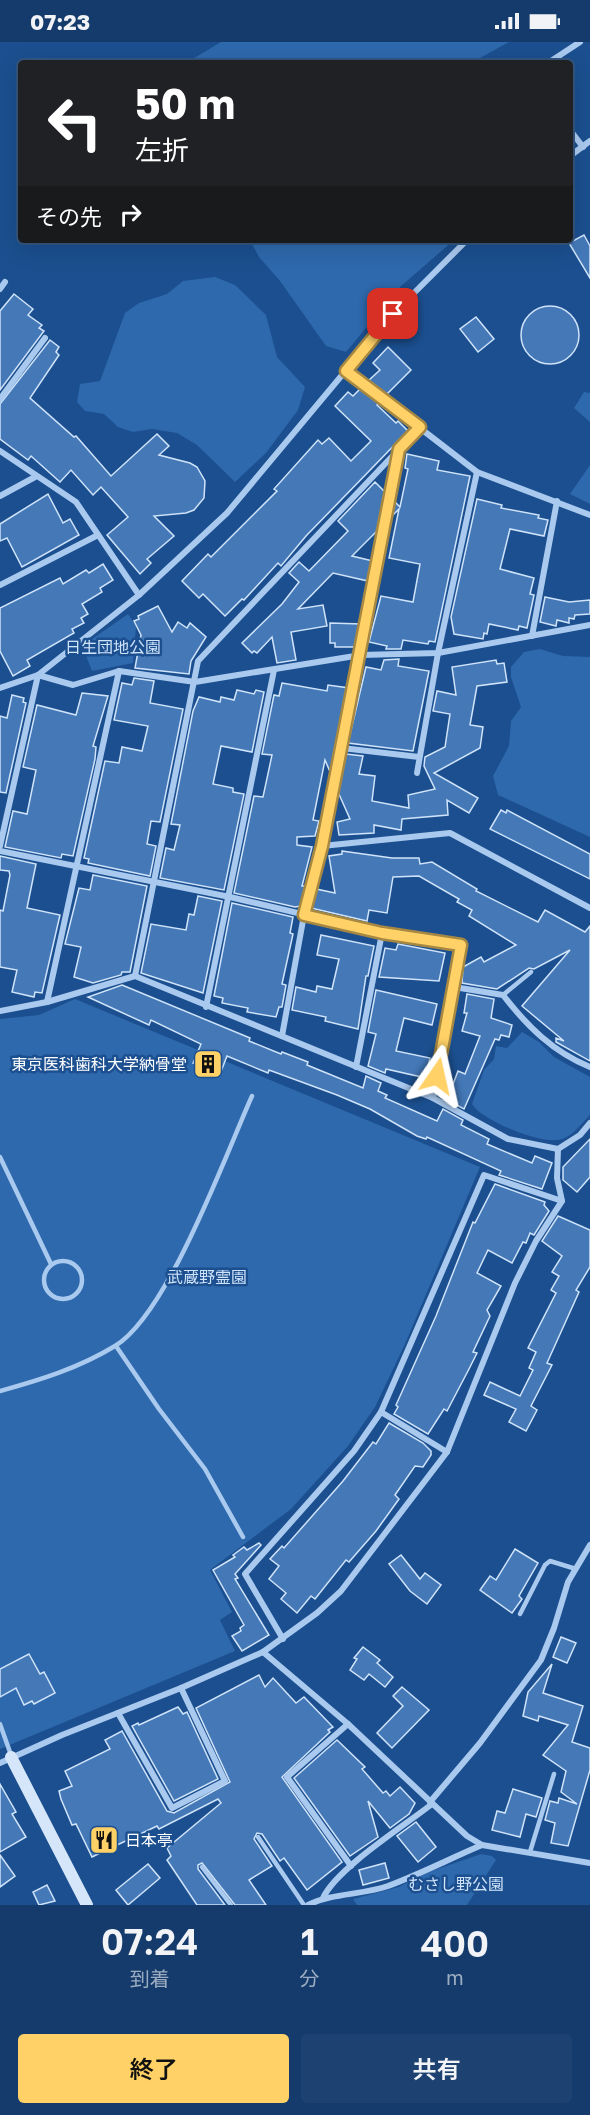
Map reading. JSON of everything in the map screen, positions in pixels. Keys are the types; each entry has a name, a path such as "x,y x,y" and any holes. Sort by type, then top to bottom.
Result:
{"street":[{"path":"553,60 580,42"},
{"path":"573,134 583,147"},
{"path":"573,154 590,141"},
{"path":"0,688 38,675 139,595 227,513 393,314 464,243"},
{"path":"0,289 5,282"},
{"path":"0,399 45,338"},
{"path":"346,371 477,471 590,515"},
{"path":"135,976 198,661 420,427"},
{"path":"282,1036 304,915 322,846 361,655 399,449"},
{"path":"0,451 35,477 76,502 139,595"},
{"path":"417,773 438,653 477,471"},
{"path":"0,496 35,477"},
{"path":"532,636 557,501"},
{"path":"0,585 98,535"},
{"path":"38,675 73,685 119,670 195,682 361,655 438,653 590,626"},
{"path":"47,1002 119,670"},
{"path":"206,1007 274,670"},
{"path":"0,846 38,675"},
{"path":"342,748 419,757"},
{"path":"322,846 450,833 590,908"},
{"path":"0,851 75,868 230,897 382,933 461,945 433,1098"},
{"path":"356,1067 382,933"},
{"path":"0,1011 47,1002 135,976 433,1098 508,1139 558,1149 580,1135 590,1123"},
{"path":"454,987 503,996 523,1021 540,1036 563,1053 590,1067"},
{"path":"87,1905 6,1760 262,1652 283,1639 341,1591 447,1452 515,1283 536,1241 562,1201 557,1178 558,1149"},
{"path":"283,1639 245,1574 354,1451 381,1412 484,1174 562,1201"},
{"path":"381,1412 447,1452"},
{"path":"323,1898 327,1888 351,1866 431,1803 480,1743 536,1668 554,1628 568,1582 590,1545"},
{"path":"262,1652 348,1724 467,1836 482,1845 590,1863"},
{"path":"118,1713 172,1808 225,1781 181,1688"},
{"path":"348,1724 287,1777 351,1866"},
{"path":"306,1905 323,1898 338,1898 388,1886 482,1845"}],"lane":[{"path":"503,996 531,972"},
{"path":"0,1391 52,1377 116,1346 134,1329 156,1302 197,1222 252,1096"},
{"path":"0,1157 51,1264"},
{"path":"63,1260 75,1265 79,1270 82,1282 72,1297 59,1299 48,1292 44,1274 51,1264 63,1260"},
{"path":"116,1346 159,1409 205,1469 243,1537"},
{"path":"519,1614 545,1565 550,1561 576,1569"},
{"path":"2,1726 6,1760"},
{"path":"530,1852 554,1774"},
{"path":"258,1837 306,1905"},
{"path":"202,1867 231,1905"}],"green space":[{"path":"221,42 509,42 478,60 191,60"},
{"path":"252,243 451,243 400,287 346,352 326,346 280,281 259,257"},
{"path":"215,277 235,285 266,315 277,357 305,387 298,410 266,453 235,482 197,445 177,433 152,429 133,432 118,427 104,414 85,411 77,402 80,384 100,381 125,313 139,303 167,294 183,281"},
{"path":"584,392 590,393 590,422 574,408"},
{"path":"590,465 590,504 570,494"},
{"name":"日生団地公園","path":"128,614 136,626 133,663 92,671 82,646"},
{"path":"540,649 563,656 590,657 590,837 498,795 493,776 509,746 511,721 521,707 511,677 511,667 524,652"},
{"name":"武蔵野霊園","path":"75,999 480,1167 405,1344 375,1407 348,1446 291,1509 210,1570 232,1612 220,1620 235,1651 0,1749 0,1019 39,1015"},
{"path":"522,1032 539,1042 554,1057 590,1077 590,1115 567,1137 548,1140 524,1134 486,1117 472,1104 484,1070 494,1059 496,1046 507,1048"},
{"name":"むさし野公園","path":"481,1854 492,1856 496,1860 467,1905 357,1905 353,1899 399,1887 423,1874"}],"building":[{"path":"584,235 590,246 590,278 569,243 573,243"},
{"path":"14,294 33,309 28,315 42,325 39,328 44,331 0,390 0,311"},
{"path":"544,306 556,306 571,314 579,329 579,341 571,356 556,364 544,364 529,356 521,341 521,329 529,314"},
{"path":"476,317 494,339 478,352 460,329"},
{"path":"50,340 59,347 56,352 59,355 30,398 74,437 76,436 111,476 157,434 169,446 159,455 190,463 197,467 205,481 204,498 194,510 154,516 174,536 147,559 151,563 140,574 107,535 128,517 101,487 93,495 71,470 60,482 31,456 28,460 0,439 0,404"},
{"path":"388,347 411,370 386,395 368,381 380,370 373,363"},
{"path":"360,389 379,403 377,405 408,431 306,536 281,566 278,563 244,600 242,599 225,616 203,594 199,598 182,581 208,554 211,557 277,491 274,489 318,440 322,444 329,438 351,461 371,441 335,406 348,392 353,396"},
{"path":"407,454 439,461 437,470 470,476 435,642 429,641 428,644 403,640 401,649 386,649 387,646 369,642 381,596 413,602 420,564 389,558 399,509 392,516 395,502 400,507 408,469 405,468"},
{"path":"375,482 386,493 379,529 352,556 373,561 368,581 333,573 298,609 323,605 327,626 291,632 296,660 277,663 272,637 257,653 254,651 252,653 242,643 282,604 299,582 289,573 299,562 309,571 348,531 338,521"},
{"path":"48,494 63,523 70,519 79,535 22,567 7,538 0,541 0,524"},
{"path":"477,499 502,505 501,508 539,515 538,518 548,520 544,536 510,529 500,569 534,578 530,594 534,595 527,628 519,626 518,630 489,624 487,634 484,633 483,639 454,634 451,617"},
{"path":"103,564 113,580 100,588 102,592 82,604 88,614 81,618 84,623 72,629 74,633 27,660 30,666 13,676 0,651 0,608 60,578 63,584 86,570 89,573"},
{"path":"545,597 569,602 590,600 590,614 575,615 574,619 569,618 569,623 557,620 556,626 540,622"},
{"path":"158,606 172,632 178,622 187,628 190,623 206,637 191,661 189,674 135,668 141,635 134,621 139,619 138,616"},
{"path":"330,623 361,624 355,647 335,647 335,643 330,643"},
{"path":"399,659 398,666 429,671 413,751 348,743 366,667 381,670 384,660"},
{"path":"496,660 497,664 504,663 507,682 477,686 470,725 483,727 480,748 434,773 478,798 469,813 447,800 448,815 402,819 401,830 374,825 374,833 339,835 337,822 350,819 338,792 346,754 363,756 359,774 375,776 372,801 409,808 408,795 435,789 424,766 425,757 445,747 450,714 433,711 437,691 456,695 452,667"},
{"path":"134,678 154,681 150,703 183,709 160,822 151,821 147,844 156,846 150,876 88,863 89,859 84,858 105,761 119,763 122,747 142,751 148,726 114,720 122,683 132,685"},
{"path":"282,683 327,691 328,685 349,688 331,774 325,760 313,820 319,821 315,836 297,837 297,845 312,847 302,886 306,886 301,906 295,907 234,893 254,796 263,797 272,755 262,754 274,695 279,696"},
{"path":"237,690 254,694 256,690 264,692 252,752 221,746 213,784 233,788 233,792 244,794 224,890 160,878 166,848 174,850 180,825 171,824 193,711 199,697 220,702 221,697 234,700"},
{"path":"82,693 108,696 93,746 96,747 95,759 73,856 62,854 61,858 5,847 13,811 27,814 36,770 23,767 37,705 76,715"},
{"path":"12,695 24,698 23,702 26,703 6,793 0,792 0,716 7,718"},
{"path":"501,810 506,813 507,810 590,854 590,879 490,829"},
{"path":"342,851 392,858 419,858 420,864 432,862 477,889 476,891 538,922 545,910 585,932 590,926 590,1061 556,1042 556,1038 564,1041 522,1006 570,950 534,969 529,968 497,989 462,983 463,967 481,957 484,962 516,945 469,916 472,910 457,902 459,899 419,876 393,877 387,913 369,910 367,921 311,908 316,889 335,893 329,856 342,854"},
{"path":"0,856 36,864 27,908 60,915 42,993 35,992 34,997 12,992 17,970 0,967 0,910 3,911 10,875 9,871 0,870"},
{"path":"93,875 147,886 130,972 122,972 121,975 93,983 74,977 81,947 65,944 79,888 90,890"},
{"path":"198,896 222,901 203,993 141,973 151,924 186,930 189,914 194,915"},
{"path":"232,903 293,917 290,933 293,934 282,984 286,985 282,1007 279,1007 276,1017 247,1012 248,1008 222,1003 223,998 214,996"},
{"path":"321,935 374,946 368,976 366,976 358,1029 325,1021 326,1017 292,1010 296,987 316,992 317,986 332,989 339,959 317,955"},
{"path":"398,944 445,953 439,981 379,977 385,948 396,950"},
{"path":"122,985 250,1038 249,1041 308,1062 307,1065 363,1088 366,1076 381,1083 378,1091 387,1095 385,1098 437,1121 443,1109 463,1120 461,1125 489,1139 487,1144 532,1163 535,1156 552,1163 542,1189 499,1175 501,1171 427,1137 426,1139 417,1136 370,1109 269,1070 268,1073 227,1056 220,1074 193,1063 201,1044 151,1020 149,1025 88,997"},
{"path":"376,990 437,1004 432,1025 404,1018 396,1051 430,1058 426,1078 386,1069 385,1073 368,1066 376,1034 368,1032"},
{"path":"467,994 494,999 491,1018 512,1025 509,1037 501,1035 499,1040 495,1039 464,1109 447,1100 458,1071 465,1074 480,1036 462,1031 467,1013 464,1013"},
{"path":"590,1139 590,1177 577,1192 563,1180 563,1167"},
{"path":"495,1184 545,1202 544,1205 549,1211 534,1235 530,1233 526,1243 523,1242 512,1263 488,1250 477,1273 501,1286 487,1310 490,1316 473,1352 477,1353 447,1411 444,1409 428,1434 394,1414 398,1407 396,1405 436,1316 473,1222 475,1223"},
{"path":"558,1216 590,1230 590,1267 576,1290 579,1292 547,1363 552,1365 531,1406 537,1410 526,1431 509,1422 516,1409 484,1395 490,1382 520,1396 533,1370 529,1368 536,1352 528,1348 556,1293 551,1290 559,1276 552,1272 562,1256 542,1241"},
{"path":"389,1423 423,1443 431,1451 431,1455 423,1467 415,1466 395,1495 399,1499 376,1531 349,1562 346,1560 315,1599 311,1596 297,1613 281,1599 286,1593 269,1579 279,1566 270,1559 282,1546 284,1548 343,1481 373,1442 376,1444"},
{"path":"259,1543 261,1545 235,1574 238,1578 235,1579 269,1635 242,1651 232,1636 241,1631 240,1628 244,1625 213,1570 235,1557 233,1555 244,1547 247,1550"},
{"path":"515,1549 538,1563 519,1596 522,1599 512,1613 480,1590 490,1576 496,1580"},
{"path":"401,1555 420,1579 425,1573 441,1585 427,1604 410,1591 389,1564"},
{"path":"561,1637 576,1643 567,1663 553,1657"},
{"path":"363,1647 380,1660 377,1663 393,1677 385,1687 369,1674 364,1680 350,1670 357,1659 354,1658"},
{"path":"29,1654 40,1674 44,1672 55,1693 34,1704 32,1701 24,1705 16,1688 0,1697 0,1669"},
{"path":"552,1664 543,1693 583,1706 572,1742 590,1748 590,1770 568,1846 551,1843 555,1823 545,1820 550,1801 558,1803 559,1798 577,1804 561,1792 566,1771 543,1755 568,1725 539,1716 538,1721 523,1716 528,1692"},
{"path":"259,1675 265,1687 273,1678 296,1703 304,1697 333,1727 282,1777 342,1862 307,1890 284,1858 280,1861 262,1834 257,1833 254,1839 272,1866 249,1880 266,1905 235,1905 202,1863 198,1865 198,1869 225,1905 197,1905 167,1860 171,1856 167,1848 221,1803 218,1799 159,1829 157,1826 92,1857 76,1824 72,1825 61,1799 59,1791 72,1786 65,1771 110,1749 105,1740 122,1731 167,1811 174,1813 230,1782 196,1708"},
{"path":"402,1687 429,1710 392,1748 377,1733 403,1706 393,1696"},
{"path":"178,1707 183,1714 187,1712 218,1779 174,1801 132,1726"},
{"path":"337,1740 365,1767 362,1769 383,1793 386,1791 390,1796 400,1787 415,1803 409,1814 390,1828 368,1801 378,1837 350,1856 294,1778"},
{"path":"0,1784 16,1812 12,1814 26,1837 0,1852"},
{"path":"513,1789 542,1798 536,1817 526,1814 520,1837 492,1830 497,1811 505,1813"},
{"path":"416,1822 436,1847 418,1862 397,1836"},
{"path":"0,1855 15,1876 0,1887"},
{"path":"385,1863 389,1878 363,1885 359,1870"},
{"path":"148,1864 160,1878 128,1905 116,1890"},
{"path":"47,1885 55,1901 39,1905 33,1892"}],"place":[{"name":"東京医科歯科大学納骨堂","path":"208,1064"},
{"name":"日本亭","path":"104,1840"}],"route":[{"path":"393,314 346,371 420,427 399,449 361,655 322,846 304,915 382,933 461,945 437,1076"}]}
